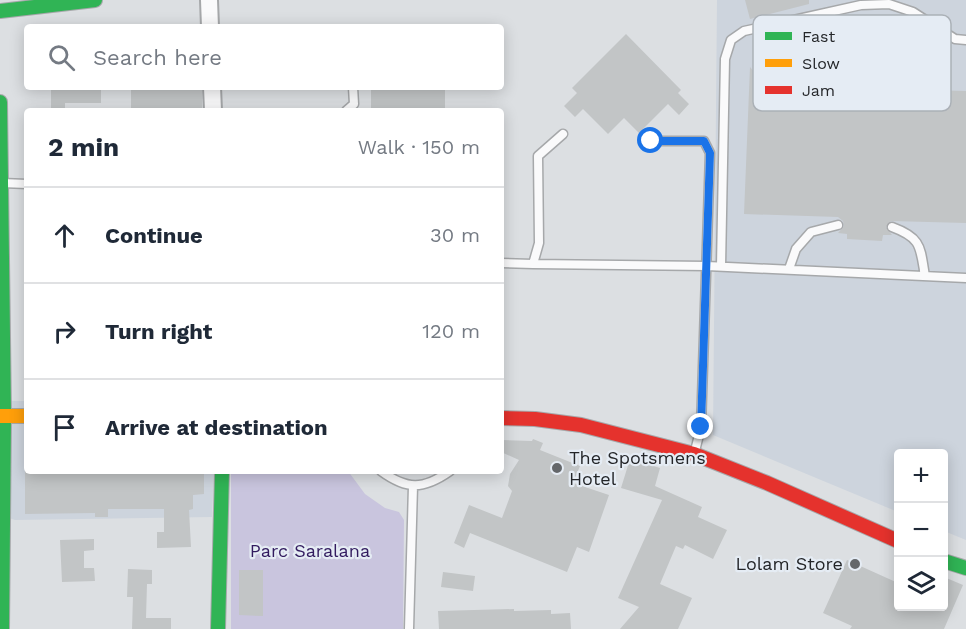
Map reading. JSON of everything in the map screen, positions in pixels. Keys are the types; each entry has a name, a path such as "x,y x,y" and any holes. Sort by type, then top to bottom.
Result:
{"street":[{"path":"0,11 95,0"},
{"path":"209,0 210,24"},
{"path":"212,90 213,108"},
{"path":"0,102 2,629"},
{"path":"2,416 24,416"},
{"path":"504,418 535,419 581,425 694,454 767,483 894,539"},
{"path":"218,629 222,474"},
{"path":"948,563 966,568"},
{"path":"948,564 966,575"}],"lane":[{"path":"817,15 861,5 889,4 918,15"},
{"path":"721,267 725,59 731,40 753,30"},
{"path":"951,36 966,40"},
{"path":"349,108 354,104 353,90"},
{"path":"533,264 539,243 538,156 563,134"},
{"path":"651,141 704,141 710,153 701,427 694,454"},
{"path":"1,183 24,184"},
{"path":"789,269 796,249 811,231 838,225"},
{"path":"892,227 910,234 921,250 925,276"},
{"path":"504,263 707,266 966,278"},
{"path":"385,474 396,482 413,486 435,482 446,474"},
{"path":"409,629 413,486"}],"shaded area":[{"path":"717,0 966,0 966,540 948,533 948,449 894,449 894,510 713,435"},
{"path":"0,401 24,401 24,474 214,474 212,517 15,520 0,515"}],"green space":[{"name":"Parc Saralana","path":"231,474 350,474 365,494 385,508 399,512 404,520 403,629 231,629"}],"building":[{"path":"745,0 809,0 809,4 766,15 753,15 753,18 750,19"},
{"path":"626,34 681,90 678,93 689,104 679,115 668,104 639,133 624,118 608,134 583,109 575,117 564,106 577,93 572,88"},
{"path":"750,67 753,70 753,111 951,111 951,91 966,91 966,223 891,221 886,227 892,235 883,235 882,241 847,239 847,234 838,233 844,226 843,221 838,217 744,214"},
{"path":"51,90 101,90 101,103 65,103 65,108 51,108"},
{"path":"131,90 202,90 202,108 131,108"},
{"path":"371,90 445,90 445,108 371,108"},
{"path":"533,439 543,443 540,450 580,466 573,483 609,495 589,552 577,547 567,572 470,533 464,548 454,543 469,505 502,518 512,491 508,486 510,474 519,460 504,453 504,440 532,441"},
{"path":"630,459 660,468 655,486 702,507 698,517 727,530 713,559 685,545 683,549 676,546 660,584 692,598 678,629 620,629 639,607 618,598 662,500 621,488"},
{"path":"25,474 204,474 204,494 193,495 193,509 189,510 191,547 157,548 157,532 164,532 164,509 108,509 108,517 95,517 95,513 25,514"},
{"path":"94,539 94,550 84,551 84,568 94,568 95,581 62,582 60,540"},
{"path":"847,560 894,581 894,611 948,611 948,579 963,585 944,629 850,629 852,626 823,613"},
{"path":"128,569 152,570 152,584 147,584 146,618 171,618 171,629 132,629 133,597 127,597"},
{"path":"239,570 263,570 263,616 239,615"},
{"path":"443,572 475,576 473,591 441,587"},
{"path":"514,609 514,611 551,610 551,614 570,613 571,629 439,629 438,611"}],"traffic: fast":[{"path":"0,11 95,0"},
{"path":"0,102 4,416 2,629"},
{"path":"218,629 222,474"},
{"path":"948,562 966,568"}],"traffic: slow":[{"path":"0,416 24,416"}],"traffic: jam":[{"path":"504,418 535,419 581,425 694,454 767,483 894,539"}],"place":[{"name":"The Spotsmens Hotel","path":"557,468"},
{"name":"Lolam Store","path":"855,564"}],"route":[{"path":"651,141 704,141 710,153 701,427"}]}
